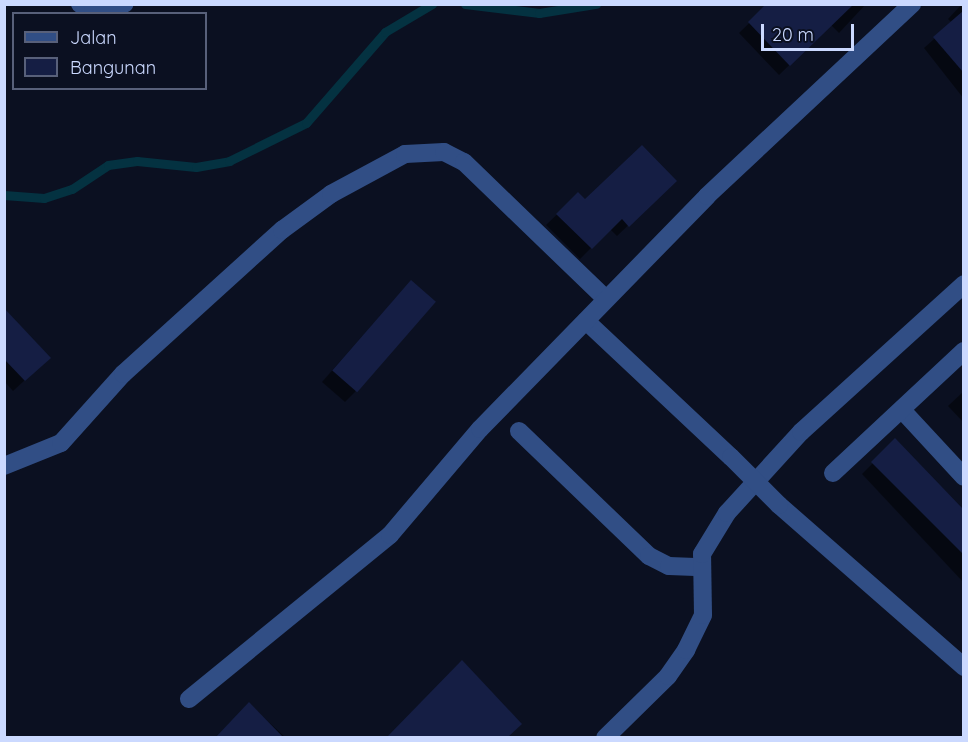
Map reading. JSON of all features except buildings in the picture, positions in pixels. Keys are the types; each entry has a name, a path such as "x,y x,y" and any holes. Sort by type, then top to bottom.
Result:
{"street":[{"path":"80,4 93,10 123,4"},
{"path":"189,699 390,535 480,429 606,299 723,180 912,4"},
{"path":"4,466 61,443 123,374 282,230 331,194 405,154 444,152 464,162 606,299"},
{"path":"605,738 668,676 686,650 703,615 702,567 712,534 769,464 963,284"},
{"path":"586,321 779,505 963,667"},
{"path":"833,473 963,351"},
{"path":"902,410 963,477"},
{"path":"519,431 649,556 669,566 702,567"}],"waterway":[{"path":"4,195 44,198 72,189 108,165 137,161 196,167 229,161 306,123 385,32 432,4"},
{"path":"465,4 539,13 596,4"}]}
